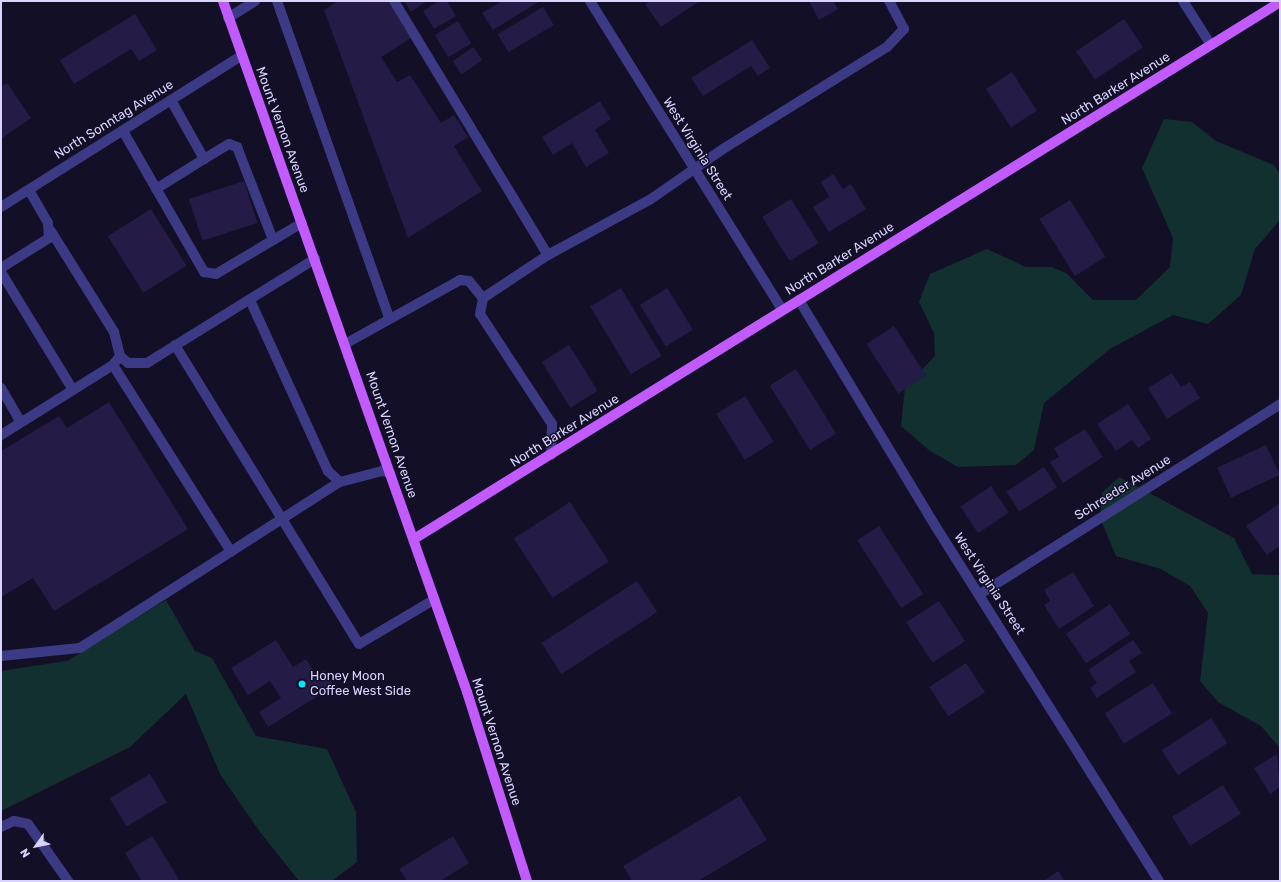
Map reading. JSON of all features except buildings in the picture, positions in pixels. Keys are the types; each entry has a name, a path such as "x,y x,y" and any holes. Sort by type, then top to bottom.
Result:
{"main road":[{"name":"Mount Vernon Avenue","path":"223,1 241,56 315,259 435,599 527,881"},
{"name":"North Barker Avenue","path":"414,539 551,455 782,309 799,300 1280,2"}],"street":[{"path":"228,18 255,1"},
{"path":"277,1 389,317"},
{"path":"394,1 548,255"},
{"name":"West Virginia Street","path":"590,1 782,309"},
{"path":"551,455 552,424 480,314 483,298 548,255 695,171 901,36 904,29 901,20 889,1"},
{"path":"1183,1 1211,46"},
{"name":"North Sonntag Avenue","path":"1,207 241,56"},
{"path":"171,100 204,159"},
{"path":"123,130 204,272 216,274 302,223"},
{"path":"156,189 229,144 236,147 273,240"},
{"path":"29,190 51,231 114,332 120,356 128,363 147,363 315,259"},
{"path":"1,268 49,238 51,231"},
{"path":"1,272 73,390"},
{"path":"345,344 389,317 460,280 469,281 483,298"},
{"path":"250,300 328,471 340,482"},
{"name":"West Virginia Street","path":"799,300 980,594 1160,881"},
{"path":"175,346 280,520 359,644 435,599"},
{"path":"1,435 113,365 120,356"},
{"path":"113,365 232,552"},
{"path":"1,388 21,422"},
{"name":"Schreeder Avenue","path":"980,594 1280,404"},
{"path":"1,656 80,648 340,482 382,470 390,473"},
{"path":"6,824 28,824 68,881"}],"green space":[{"path":"1164,119 1192,122 1216,141 1274,165 1280,174 1280,220 1255,249 1241,295 1208,324 1173,315 1110,349 1044,403 1034,450 1016,465 958,467 930,451 901,426 905,387 935,356 934,333 919,302 930,274 987,249 1026,267 1051,267 1066,273 1093,300 1136,300 1170,267 1173,238 1142,168"},
{"path":"1119,477 1234,538 1252,574 1280,575 1280,748 1261,726 1218,702 1200,681 1208,613 1190,586 1161,569 1116,556 1100,518 1102,493"},
{"path":"166,600 195,651 212,658 256,736 327,749 356,812 357,862 332,881 299,881 260,832 220,774 186,694 130,747 1,811 1,671 67,661"}],"place":[{"name":"Honey Moon Coffee West Side","path":"302,684"}]}
